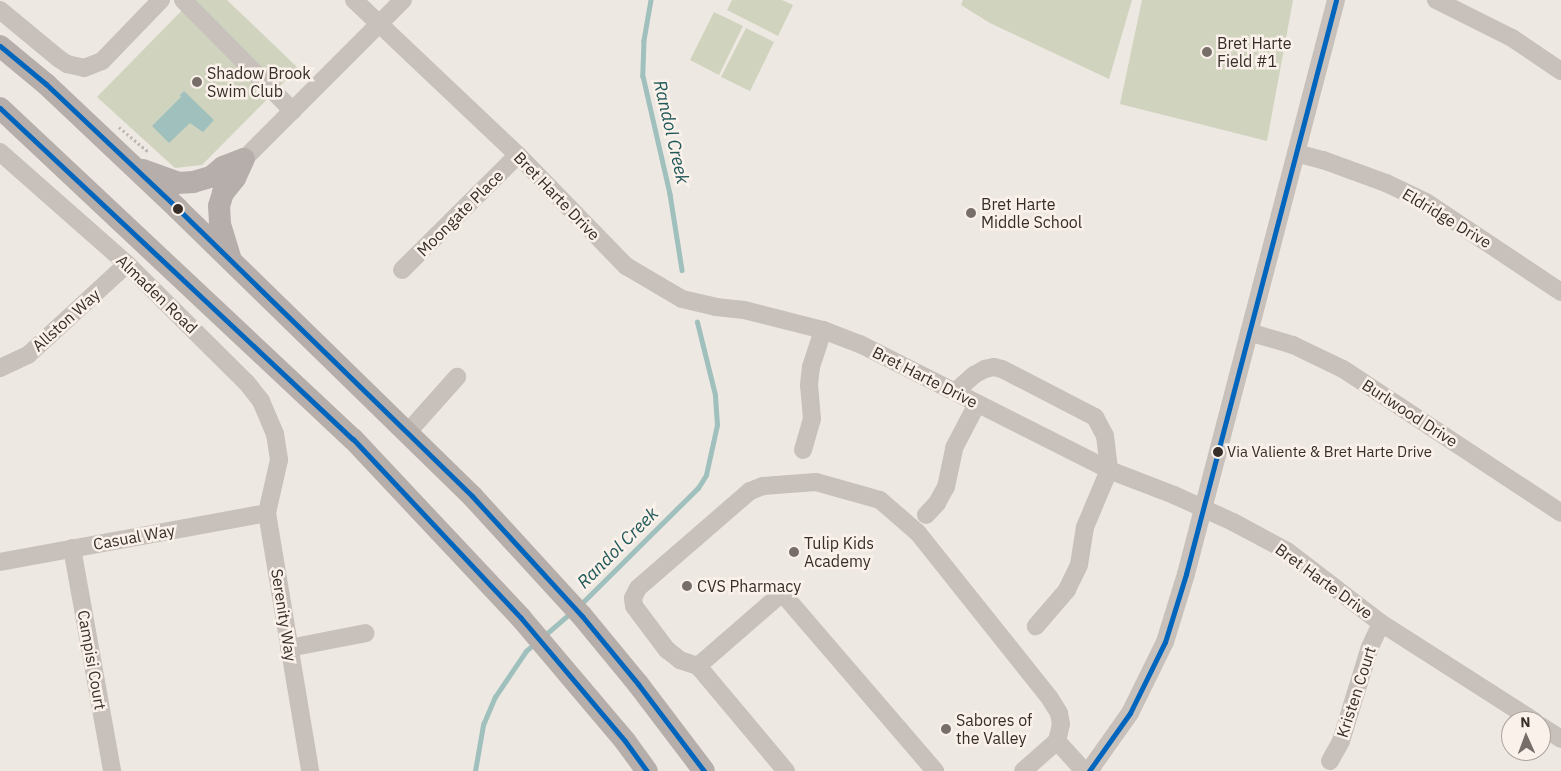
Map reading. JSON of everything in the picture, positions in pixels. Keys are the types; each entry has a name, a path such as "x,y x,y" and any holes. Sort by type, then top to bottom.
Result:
{"main road":[{"path":"0,46 142,160 178,182 193,182 211,177 223,168 244,159"},
{"path":"0,108 353,439 530,628 625,740 647,771"},
{"path":"230,259 220,224 219,206 223,193 235,178 244,159"},
{"path":"142,160 230,259 472,496 582,616 638,684 704,771"}],"street":[{"path":"0,10 58,58 67,64 84,68 102,61 160,0"},
{"path":"183,0 293,111"},
{"name":"Bret Harte Drive","path":"354,0 518,155 626,266 682,299 716,307 744,310 822,330 860,344 1109,470 1203,508 1287,551 1381,623 1518,711"},
{"path":"244,159 403,0"},
{"path":"1089,771 1130,713 1165,642 1203,508 1336,0"},
{"path":"1436,0 1512,38 1561,71"},
{"name":"Almaden Road","path":"0,152 127,264 247,383 261,401 269,417 276,434 279,460"},
{"name":"Eldridge Drive","path":"1296,154 1322,160 1386,183 1426,202 1561,292"},
{"name":"Moongate Place","path":"402,270 518,155"},
{"name":"Allston Way","path":"0,368 28,355 127,264"},
{"path":"804,450 812,419 809,386 811,367 822,330"},
{"name":"Burlwood Drive","path":"1249,332 1293,345 1343,369 1561,513"},
{"path":"956,391 974,375 994,367 1095,417 1104,436 1109,470 1085,527 1079,565 1067,590 1036,626"},
{"path":"408,432 457,377"},
{"path":"926,515 937,503 946,487 954,448 977,404"},
{"name":"Serenity Way","path":"279,460 267,513 310,771"},
{"path":"786,771 698,666 680,660 667,650 634,606 633,598 638,588 750,491 763,486 816,482 880,500 918,533 1049,697 1059,713 1061,724 1058,742 1023,771"},
{"name":"Casual Way","path":"0,562 267,513"},
{"name":"Campisi Court","path":"72,548 112,771"},
{"path":"698,666 782,593 934,771"},
{"name":"Kristen Court","path":"1330,761 1341,741 1370,647 1381,623"},
{"path":"289,648 366,633"},
{"path":"1058,742 1084,771"}],"path":[{"path":"119,126 142,160"}],"green space":[{"name":"Shadow Brook Swim Club","path":"192,0 227,0 298,68 202,165 175,168 97,97"},
{"path":"732,0 782,0 793,5 778,36 727,10"},
{"path":"963,0 1132,0 1109,79 990,23 961,5"},
{"name":"Bret Harte Field #1","path":"1142,0 1293,0 1267,141 1120,104"},
{"path":"714,12 743,26 719,75 690,60"},
{"path":"746,28 774,42 750,91 721,77"}],"water":[{"path":"184,91 214,120 203,132 190,123 169,143 152,126 181,97 180,95"}],"waterway":[{"name":"Randol Creek","path":"651,0 644,40 643,76 670,194 682,270"},
{"name":"Randol Creek","path":"580,605 698,488 706,475 717,425 715,395 697,322"},
{"name":"Randol Creek","path":"544,636 570,613"},
{"name":"Randol Creek","path":"475,771 483,725 495,697 526,651 534,644"}],"transit line":[{"path":"1089,771 1130,713 1165,642 1186,574 1336,0"},
{"path":"0,46 46,84 178,209 472,496 582,616 638,684 704,771"},
{"path":"0,108 353,439 521,618 625,741 647,771"}],"place":[{"name":"Bret Harte Field #1","path":"1207,52"},
{"name":"Shadow Brook Swim Club","path":"197,82"},
{"name":"Bret Harte Middle School","path":"971,213"},
{"name":"Via Valiente & Bret Harte Drive","path":"1218,452"},
{"name":"Tulip Kids Academy","path":"794,552"},
{"name":"CVS Pharmacy","path":"687,586"},
{"name":"Sabores of the Valley","path":"946,729"}]}
